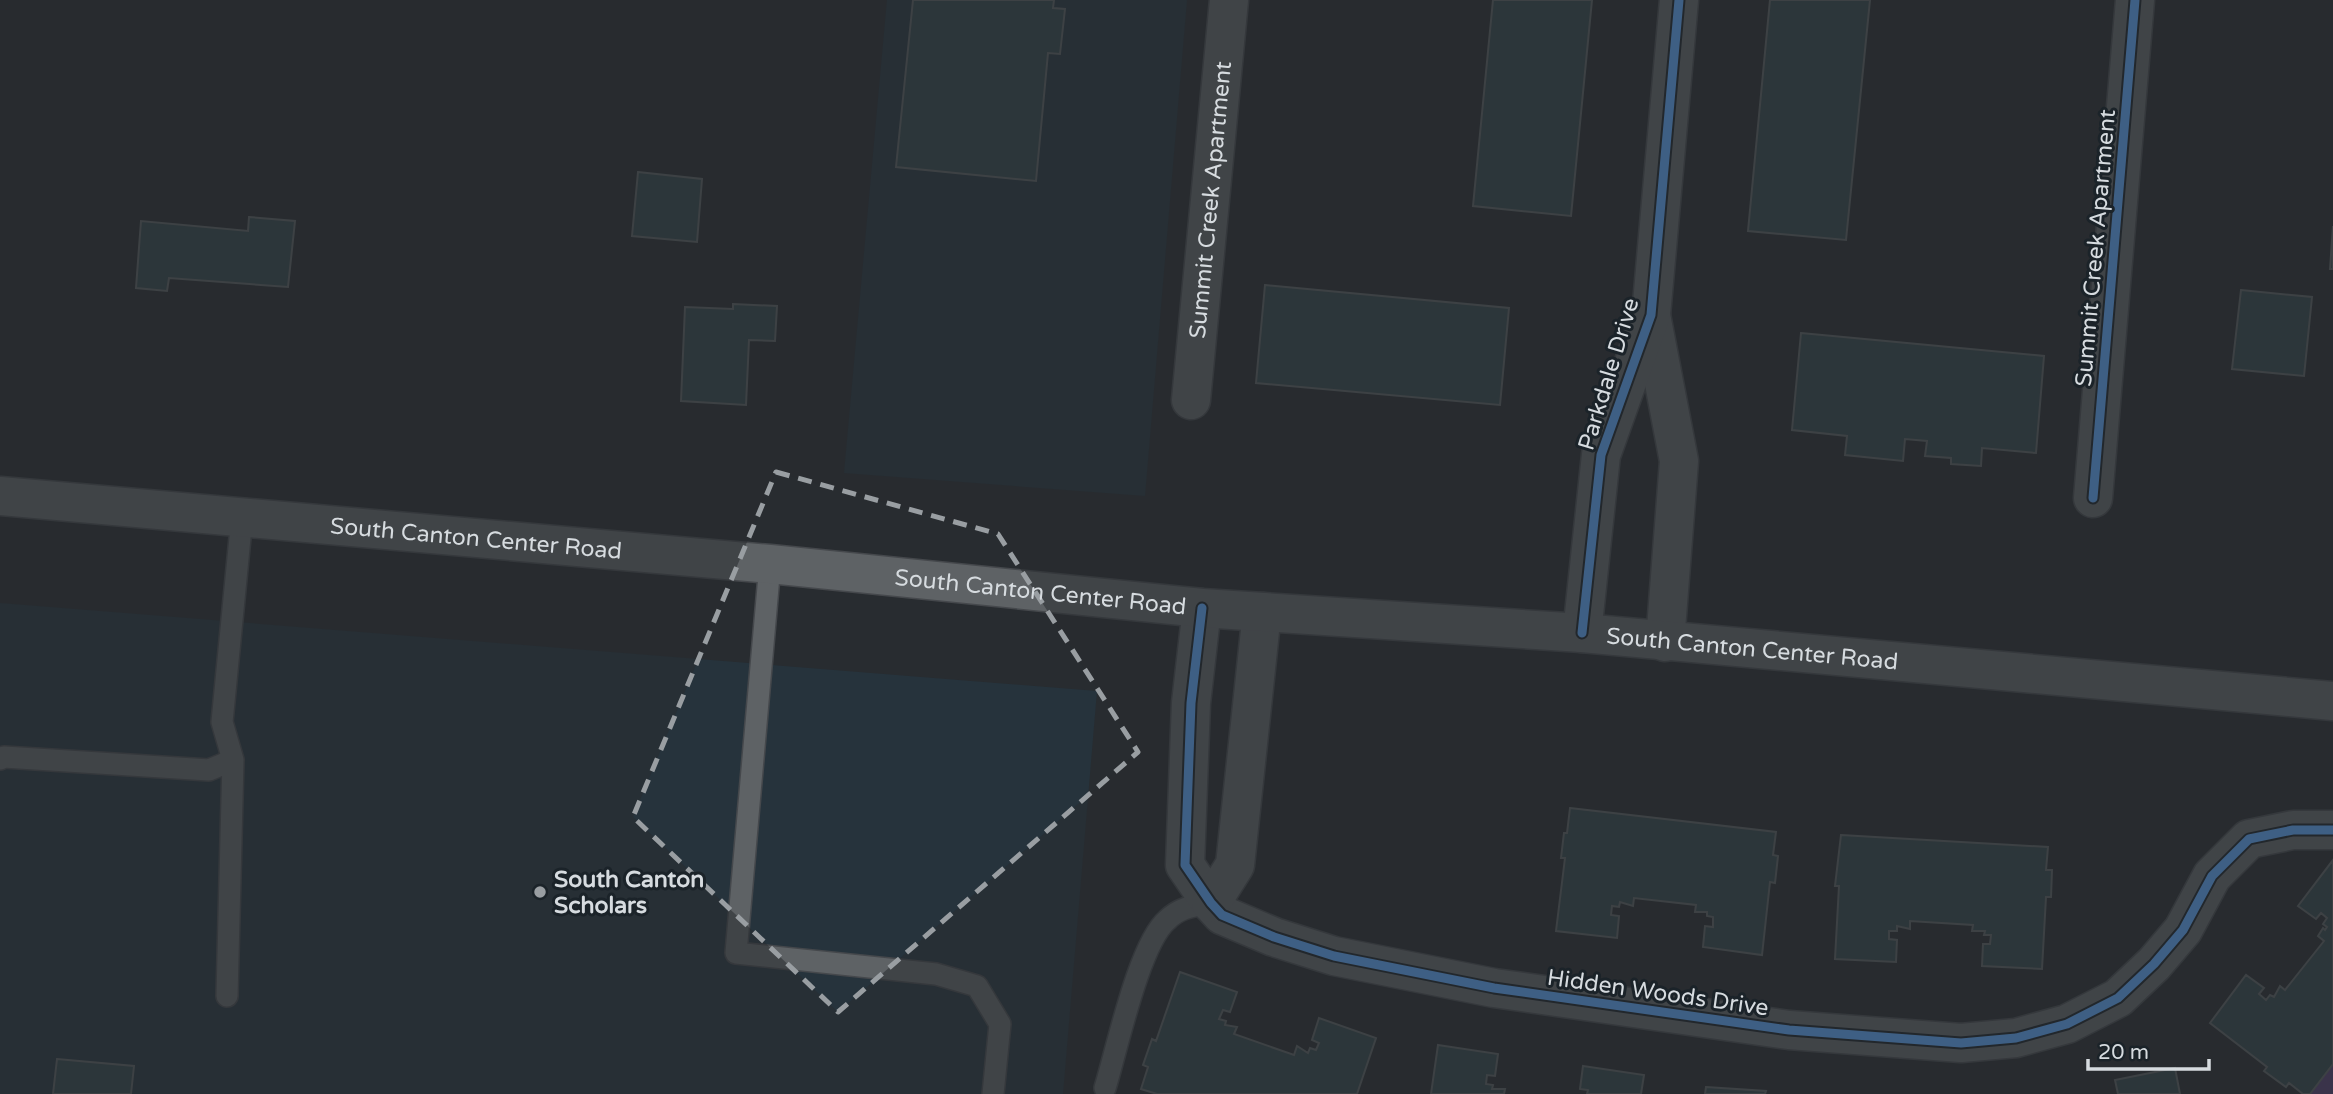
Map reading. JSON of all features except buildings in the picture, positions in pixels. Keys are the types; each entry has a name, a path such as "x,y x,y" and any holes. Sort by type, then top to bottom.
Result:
{"street":[{"name":"Summit Creek Apartment","path":"1191,400 1229,0"},
{"name":"Parkdale Drive","path":"1582,633 1601,455 1651,316 1679,0"},
{"name":"Summit Creek Apartment","path":"2093,498 2135,0"},
{"name":"Parkdale Drive","path":"1651,316 1679,461 1665,642"},
{"name":"South Canton Center Road","path":"0,496 770,564 1202,608 1582,633 2333,701"},
{"name":"Hidden Woods Drive","path":"1202,608 1191,703 1185,865 1212,903 1222,915 1275,937 1334,956 1494,988 1788,1030 1962,1043 2017,1038 2093,1013 2118,998 2154,964 2183,930 2211,876 2249,839 2293,830 2333,830"},
{"path":"1212,903 1235,865 1262,612"}],"lane":[{"path":"227,996 233,760 222,722 242,517"},
{"path":"770,564 736,953 936,974 977,986 1000,1024 993,1094"},
{"path":"0,760 4,757 209,770 233,760"},
{"path":"1105,1088 1144,958 1164,922 1183,908 1212,903"}],"highlighted area":[{"path":"776,472 998,534 1138,752 838,1012 633,817"}],"shaded area":[{"path":"887,0 1187,0 1145,496 844,473"},
{"name":"South Canton Scholars","path":"0,603 1097,691 1063,1094 0,1094"},
{"path":"2333,1060 2333,1094 2307,1094"}],"cycle path":[{"path":"1582,633 1601,455 1651,315 1679,0"},
{"path":"2093,498 2135,0"},
{"path":"1202,608 1191,703 1185,865 1211,903 1222,915 1274,937 1334,956 1494,988 1789,1030 1961,1043 2016,1038 2067,1024 2118,998 2154,964 2183,930 2212,876 2249,839 2293,830 2333,830"}],"place":[{"name":"South Canton Scholars","path":"540,892"}]}
